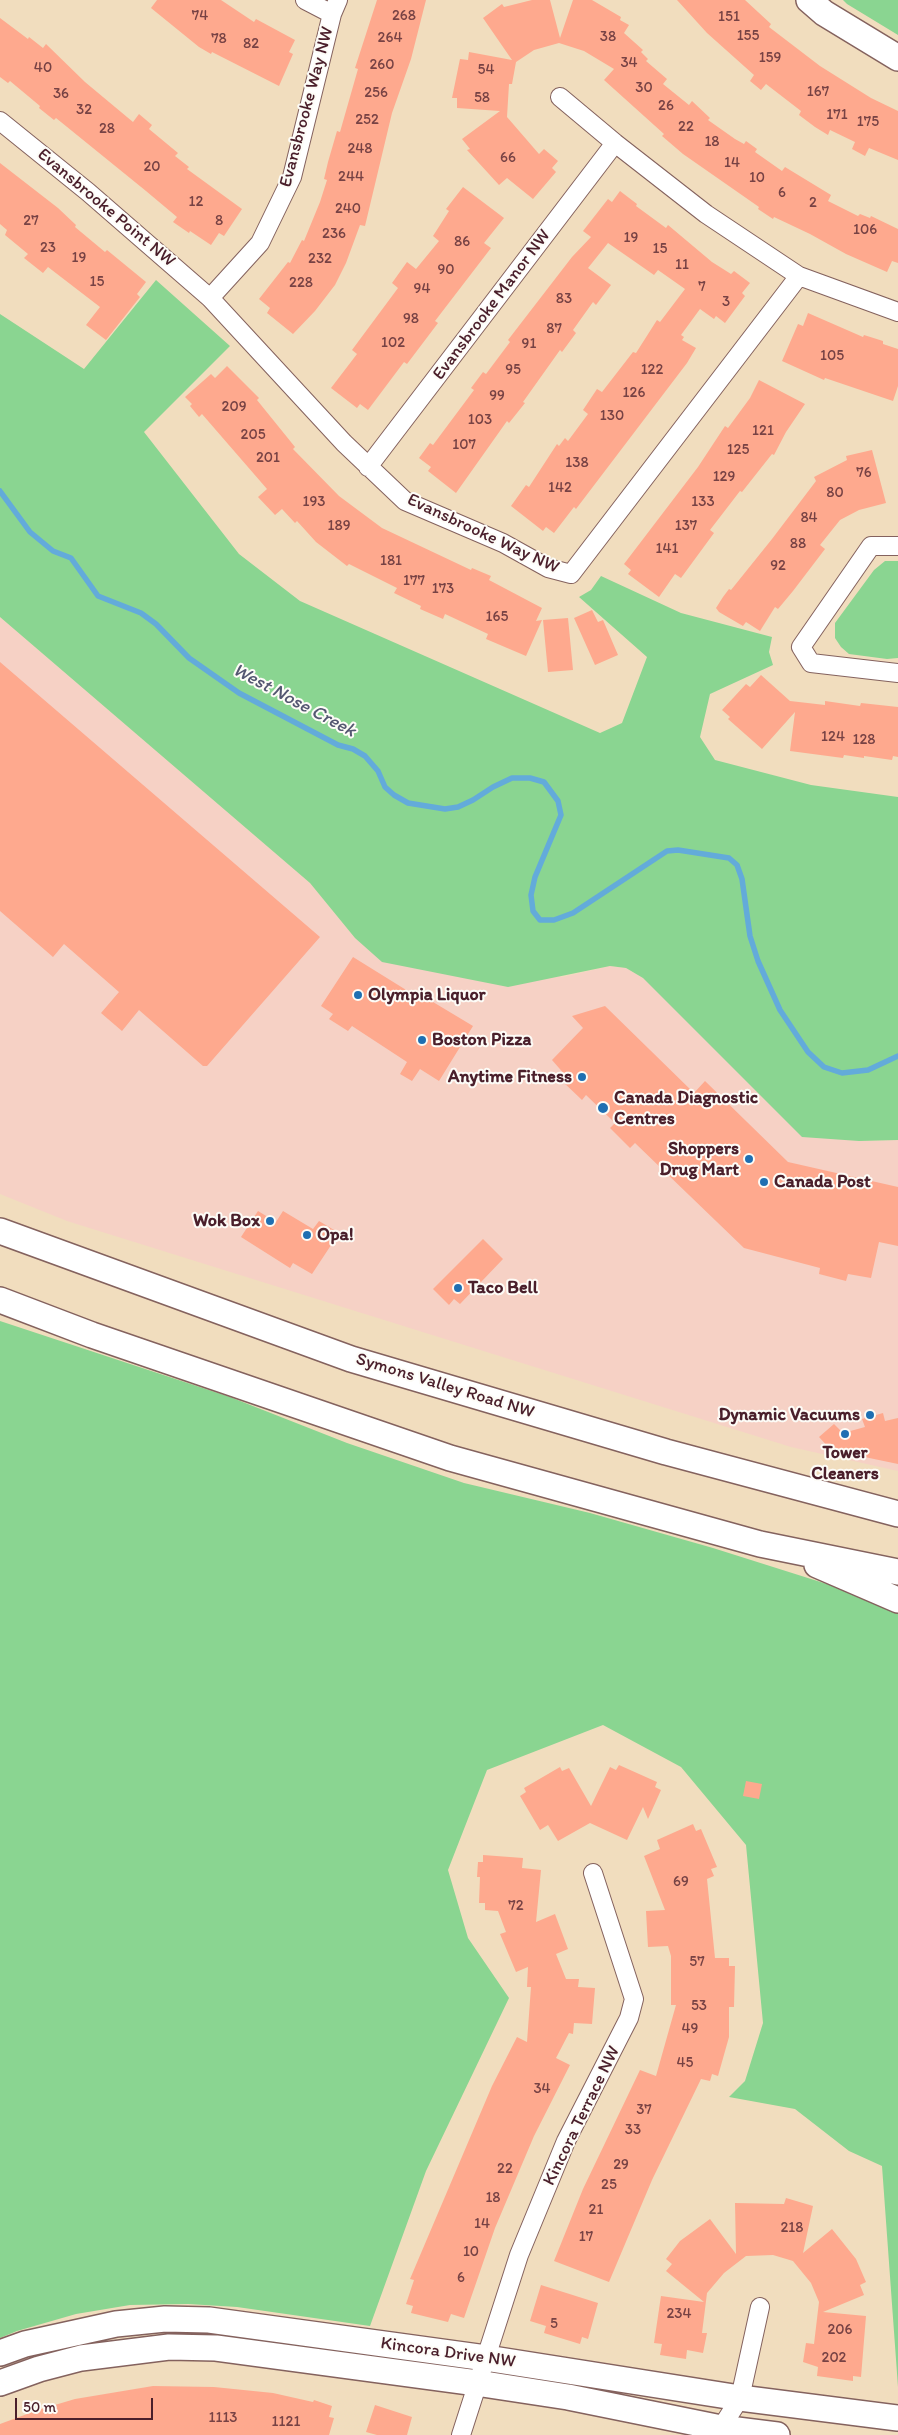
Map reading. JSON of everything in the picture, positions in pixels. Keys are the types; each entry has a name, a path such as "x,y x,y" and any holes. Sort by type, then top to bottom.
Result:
{"main road":[{"path":"809,0 824,13 898,58"},
{"name":"Symons Valley Road NW","path":"0,1231 351,1359 666,1452 898,1514"},
{"path":"0,1300 92,1335 450,1458 760,1544 898,1572"},
{"path":"760,1544 898,1600"},
{"name":"Kincora Drive NW","path":"0,2353 25,2344 116,2324 165,2319 209,2320 486,2358 740,2398 898,2418"},
{"name":"Kincora Drive NW","path":"0,2383 39,2369 81,2358 169,2348 216,2348 568,2397 720,2432 777,2435"}],"street":[{"path":"305,0 335,7"},
{"name":"Evansbrooke Way NW","path":"335,7 292,177 260,243 210,298 368,467 405,501 503,543 548,568 571,574 799,276"},
{"path":"560,97 615,143 706,214 799,276 898,312"},
{"name":"Evansbrooke Point NW","path":"0,121 88,192 210,298"},
{"name":"Evansbrooke Manor NW","path":"368,467 615,143"},
{"path":"898,546 871,546 801,647 811,663 898,673"},
{"name":"Kincora Terrace NW","path":"461,2435 519,2255 566,2140 629,2018 634,1999 592,1873"},
{"path":"720,2432 740,2398 760,2307"}],"shaded area":[{"path":"0,617 310,883 355,938 563,977 610,966 626,968 643,978 859,1141 898,1140 898,1471 791,1447 67,1221 0,1194"}],"green space":[{"path":"843,0 898,0 898,35 847,4"},
{"path":"156,280 230,346 144,432 239,554 300,601 600,733 622,723 647,657 579,597 591,590 601,576 681,613 772,637 769,652 773,665 710,694 700,737 715,760 811,785 898,797 898,1140 859,1141 802,1137 643,978 626,968 610,966 508,987 382,962 355,938 310,883 0,617 0,314 84,369"},
{"path":"885,561 898,561 898,658 887,659 849,654 835,638 835,623 874,570"},
{"path":"0,1321 230,1397 347,1443 464,1483 590,1513 713,1548 868,1597 898,1609 898,2387 882,2166 849,2151 795,2109 729,2097 745,2081 763,2023 746,1845 681,1767 603,1725 487,1770 448,1870 468,1938 509,1998 426,2171 370,2326 237,2307 188,2304 130,2305 76,2314 17,2331 0,2338"}],"building":[{"path":"157,0 221,0 254,22 256,19 295,40 289,52 293,54 279,86 199,47 151,8"},
{"path":"377,0 426,0 411,59 392,113 365,226 360,225 346,263 335,285 315,311 293,334 267,313 270,308 259,299 288,262 290,263 302,240 304,241 320,202 327,180 324,179 328,162 337,131 340,132 358,69 355,68"},
{"path":"532,0 550,0 560,38 573,0 592,0 621,17 620,20 629,25 624,33 643,50 641,52 648,59 646,61 667,79 663,84 689,105 692,101 710,118 708,120 744,144 746,141 757,149 755,152 782,171 785,167 831,195 828,201 858,216 860,214 870,218 871,216 898,229 898,263 892,261 887,272 846,254 774,217 773,219 758,209 759,207 683,154 662,136 664,134 604,80 614,69 584,51 559,43 534,50 516,62 512,84 509,84 507,117 539,154 544,149 558,161 552,168 556,172 533,199 507,178 499,185 467,150 470,149 462,139 500,111 457,108 457,98 452,98 460,59 468,60 469,52 512,60 483,18 502,4 504,7"},
{"path":"677,0 745,0 771,24 769,27 820,66 871,98 898,111 898,160 869,148 865,156 852,149 855,142 830,130 828,135 815,127 799,115 801,111 766,84 761,90 750,81 754,75 707,33"},
{"path":"0,18 43,48 46,44 85,82 133,122 139,114 152,125 149,129 178,153 175,156 189,167 187,169 242,209 224,236 219,233 211,245 173,222 177,217 146,191 56,118 54,120 39,108 40,106 10,81 8,83 0,77"},
{"path":"0,163 58,208 76,225 75,227 105,252 107,250 146,282 137,294 140,297 106,340 86,325 100,307 48,267 43,273 24,258 28,254 5,235 7,230 0,224"},
{"path":"463,187 504,218 484,243 491,248 435,321 438,323 407,364 404,362 368,410 360,404 357,408 331,388 357,354 352,350 398,288 392,283 407,262 416,269 439,241 433,236 449,211 446,209"},
{"path":"620,191 637,204 636,206 666,228 668,225 712,262 731,274 734,271 750,283 742,293 745,296 725,323 716,316 714,319 700,309 681,335 684,337 682,340 696,348 687,363 576,509 574,507 554,533 546,527 543,531 511,506 526,485 529,487 557,444 559,446 565,438 568,441 588,414 583,410 597,389 602,392 633,352 636,353 657,320 660,322 685,289 658,270 654,275 608,243 588,268 611,285 596,305 593,302 573,330 576,333 562,352 560,350 523,402 525,403 509,423 507,421 456,493 428,471 431,467 419,458 430,443 433,445 474,390 471,388 483,372 486,374 510,342 508,340 572,257 591,237 583,231 608,199 612,202"},
{"path":"808,313 863,337 864,335 883,341 883,344 898,349 898,386 893,401 825,378 824,380 782,361 798,324 803,326"},
{"path":"227,366 259,398 257,400 295,447 293,449 339,496 382,528 471,570 472,568 491,576 489,580 542,608 536,621 542,620 526,656 486,639 488,634 445,614 443,619 420,609 421,606 394,593 397,588 349,564 347,566 316,542 297,521 295,523 282,509 275,515 258,497 267,489 202,414 199,417 190,406 192,404 185,397 211,374 215,378"},
{"path":"759,380 805,404 786,432 774,455 772,454 742,492 740,491 710,530 714,533 681,578 675,574 659,597 628,574 631,570 624,564 698,467 725,426 728,428 750,398"},
{"path":"872,450 886,503 859,510 840,520 820,545 825,549 778,609 775,607 760,631 746,622 743,626 719,612 716,608 723,597 729,589 731,590 772,539 816,481 814,477 847,460 846,456"},
{"path":"592,610 598,622 603,620 618,655 595,665 574,618"},
{"path":"568,618 573,670 548,672 543,620"},
{"path":"0,662 320,937 207,1066 203,1066 139,1010 122,1031 101,1013 119,992 64,944 53,957 0,911"},
{"path":"761,675 790,701 825,705 825,701 860,706 861,703 898,707 898,757 893,756 892,760 844,755 843,758 790,751 795,712 762,749 728,719 730,717 722,710 746,684 750,687"},
{"path":"353,957 411,993 413,990 473,1026 439,1081 420,1069 412,1081 400,1074 407,1062 352,1026 348,1031 329,1019 333,1014 321,1006"},
{"path":"605,1006 694,1093 705,1081 788,1162 898,1187 898,1246 879,1242 871,1278 848,1274 846,1281 819,1274 820,1268 744,1248 635,1143 630,1148 610,1128 615,1123 586,1095 582,1100 561,1080 566,1076 552,1060 583,1028 572,1016"},
{"path":"258,1211 276,1222 283,1211 313,1229 319,1221 339,1233 312,1274 293,1263 290,1268 241,1237"},
{"path":"483,1239 503,1259 460,1304 454,1299 449,1305 433,1289"},
{"path":"883,1413 885,1421 898,1418 898,1464 831,1450 819,1437 834,1424 843,1433 865,1427 862,1419"},
{"path":"619,1765 657,1782 655,1787 661,1790 648,1819 643,1807 627,1840 590,1823 558,1841 548,1825 540,1830 520,1796 526,1792 524,1788 560,1767 562,1771 569,1768 591,1806 610,1767 616,1770"},
{"path":"746,1781 762,1784 759,1799 743,1796"},
{"path":"693,1824 696,1831 701,1829 717,1867 711,1869 714,1876 707,1879 715,1958 729,1958 729,1966 735,1966 734,2007 729,2007 729,2037 718,2076 712,2074 710,2081 701,2079 652,2180 609,2282 554,2261 583,2189 640,2070 656,2076 676,2005 671,2005 671,1956 668,1946 648,1947 646,1911 665,1910 644,1856 660,1849 657,1840"},
{"path":"483,1855 523,1858 522,1868 541,1870 536,1922 555,1914 568,1949 556,1954 566,1979 579,1979 578,1987 595,1988 592,2024 574,2023 573,2034 569,2033 556,2058 570,2065 534,2136 495,2228 464,2318 451,2314 448,2322 411,2313 413,2306 406,2304 414,2280 410,2279 492,2086 517,2037 527,2042 531,1987 527,1987 528,1967 516,1972 500,1934 506,1932 498,1911 485,1910 485,1903 479,1903 480,1877 477,1877 478,1862 483,1862"},
{"path":"786,2198 813,2206 803,2253 832,2229 856,2259 866,2282 860,2285 864,2295 823,2312 866,2316 861,2377 853,2376 853,2381 817,2376 818,2367 803,2362 806,2343 814,2344 819,2302 811,2283 793,2261 773,2255 746,2256 724,2273 707,2293 702,2333 707,2333 703,2353 687,2350 686,2359 660,2355 662,2344 654,2343 661,2296 704,2302 666,2271 672,2264 666,2259 680,2241 710,2219 736,2254 735,2203 784,2204"},
{"path":"541,2285 598,2303 588,2339 582,2337 580,2344 544,2333 546,2326 530,2321"},
{"path":"153,2386 214,2387 273,2393 313,2402 314,2400 332,2406 329,2417 334,2418 329,2435 0,2435 0,2424 38,2410 75,2399"},
{"path":"375,2405 412,2417 407,2435 377,2435 366,2432"}],"waterway":[{"name":"West Nose Creek","path":"0,491 30,532 53,551 71,558 98,596 141,613 156,624 189,658 239,693 338,745 353,749 365,756 378,771 385,787 408,803 445,809 458,807 512,778 530,778 544,782 558,801 561,815 535,877 531,895 533,911 540,920 554,920 573,913 667,851 678,850 729,858 737,865 742,879 750,936 758,961 780,1010 808,1052 824,1067 842,1073 868,1070 898,1056"}],"place":[{"name":"Olympia Liquor","path":"358,995"},
{"name":"Boston Pizza","path":"422,1040"},
{"name":"Anytime Fitness","path":"582,1077"},
{"name":"Canada Diagnostic Centres","path":"603,1108"},
{"name":"Shoppers Drug Mart","path":"749,1159"},
{"name":"Canada Post","path":"764,1182"},
{"name":"Wok Box","path":"270,1221"},
{"name":"Opa!","path":"307,1235"},
{"name":"Taco Bell","path":"458,1288"},
{"name":"Dynamic Vacuums","path":"870,1415"},
{"name":"Tower Cleaners","path":"845,1434"}]}
